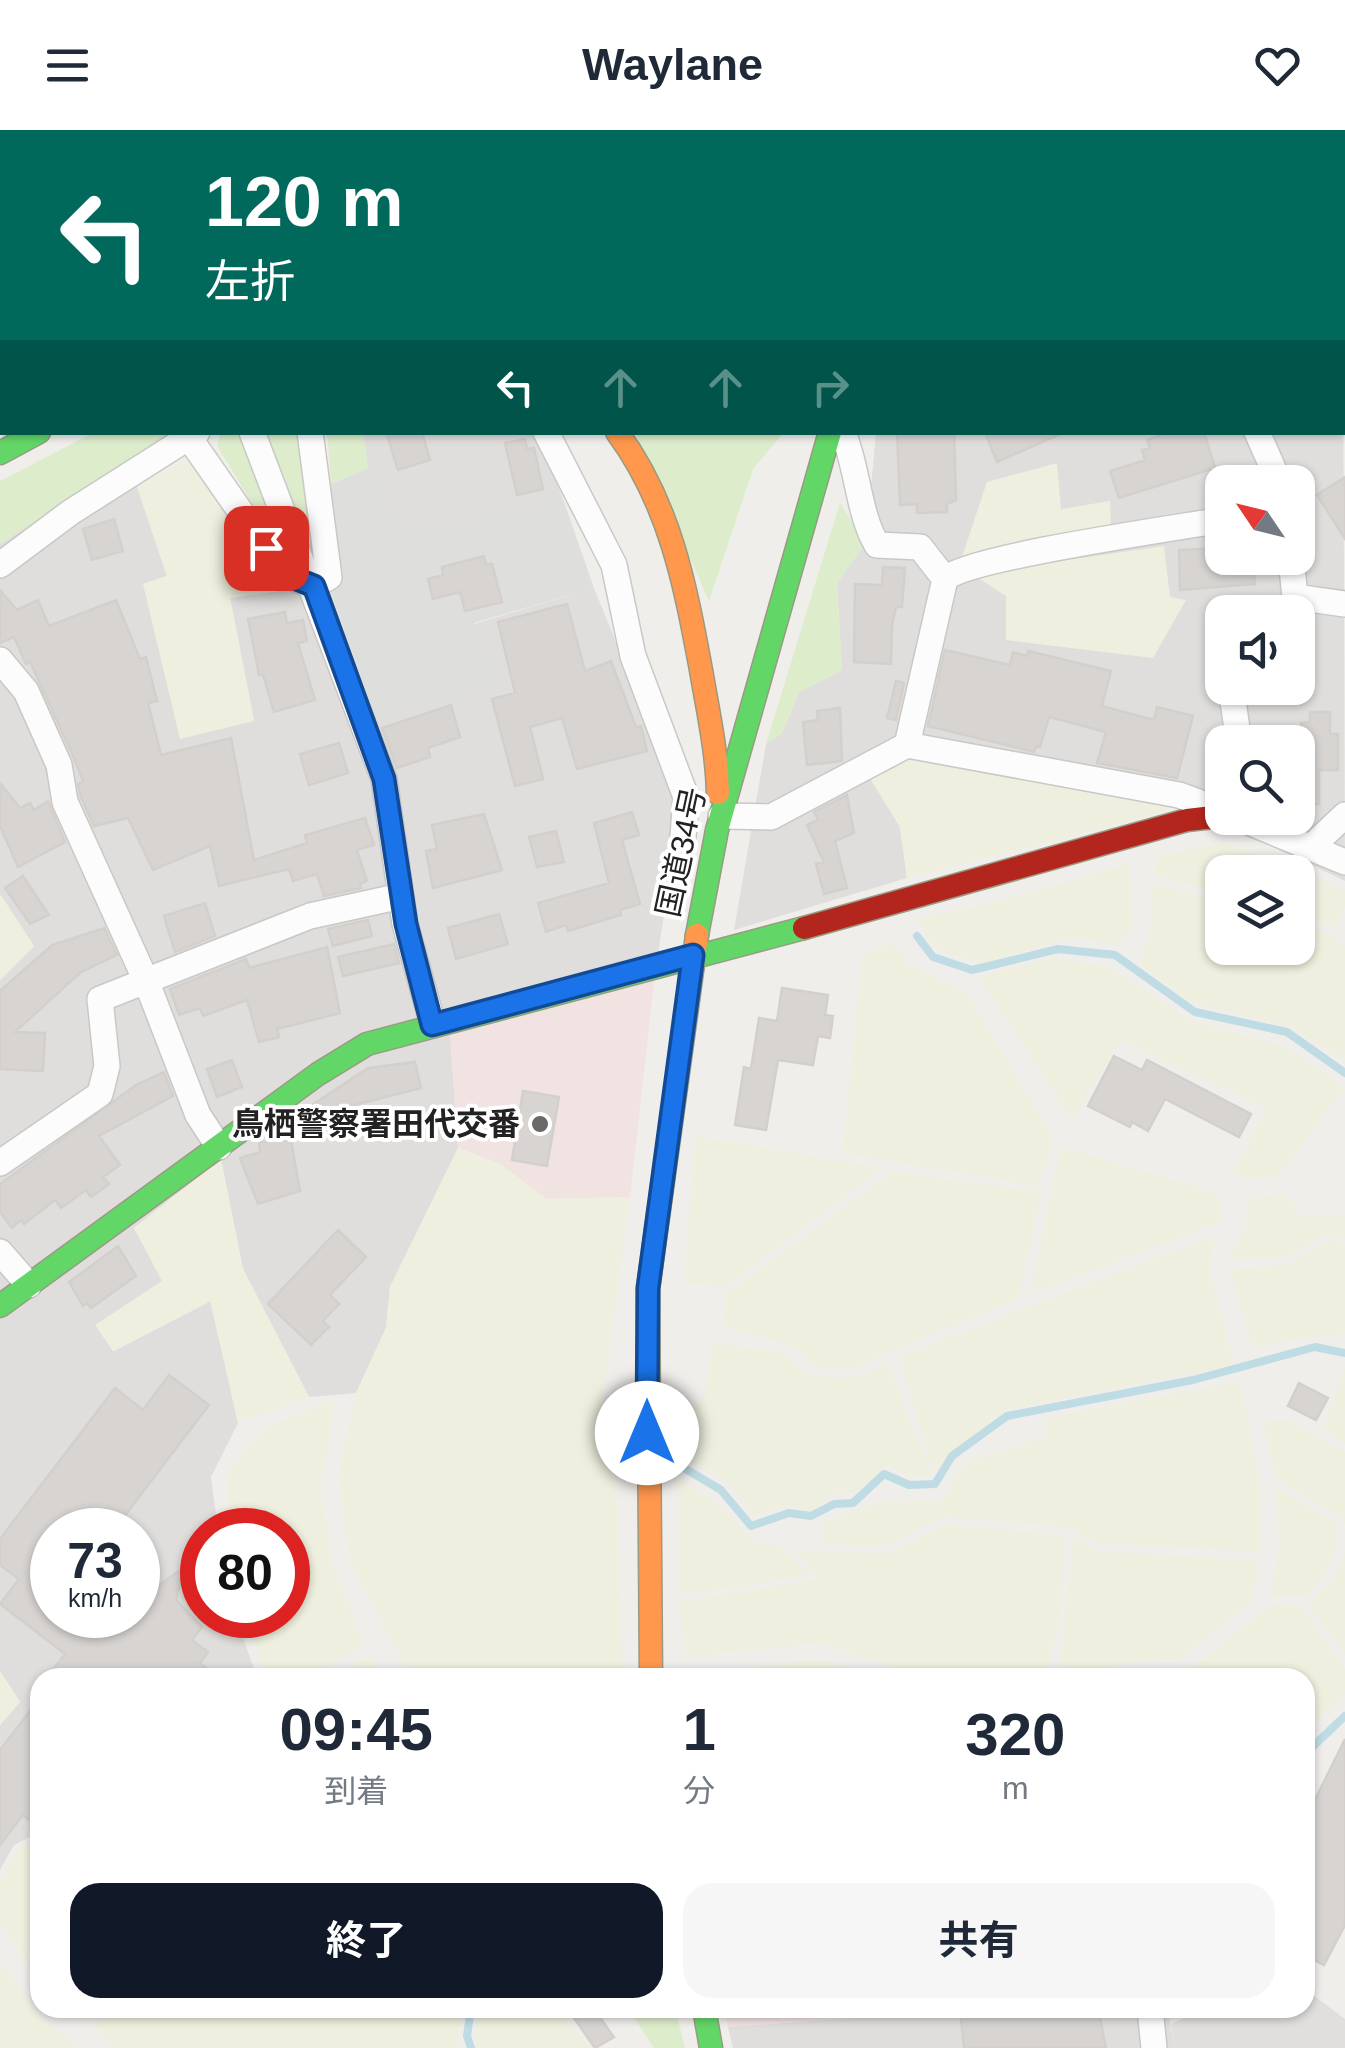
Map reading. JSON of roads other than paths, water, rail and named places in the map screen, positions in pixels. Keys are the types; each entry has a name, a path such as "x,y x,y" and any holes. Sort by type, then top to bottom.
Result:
{"main road":[{"path":"0,453 33,435"},
{"path":"619,435 654,486 677,547 714,746 719,823"},
{"name":"国道34号","path":"650,1668 648,1288 693,955 719,823 829,435"},
{"name":"国道34号","path":"804,527 842,435"},
{"path":"0,1306 367,1044 1205,818"},
{"path":"706,2018 712,2048"}],"street":[{"path":"310,435 329,577 314,586"},
{"path":"548,435 614,565 633,656 686,797 684,836"},
{"path":"844,435 856,464 870,534 877,545 920,547 946,580"},
{"path":"1258,435 1272,465"},
{"path":"0,565 82,505 194,436 284,574 314,586"},
{"path":"253,436 314,586 384,779 401,896 432,1025"},
{"path":"906,745 946,580 952,573 1007,559 1205,523"},
{"path":"1315,604 1345,604"},
{"path":"0,660 26,691 59,765 64,802 148,983 198,1114 219,1146"},
{"path":"719,823 771,816 906,745 1179,795 1205,807"},
{"path":"1312,846 1345,816"},
{"path":"1284,835 1345,862"},
{"path":"0,1163 100,1094 107,1066 100,1000 310,916 401,896"},
{"path":"0,1252 29,1284"},
{"path":"1151,2018 1154,2048"}],"waterway":[{"path":"917,936 933,957 972,970 1058,949 1115,955 1195,1012 1287,1032 1345,1073"},
{"path":"684,1468 721,1490 751,1526 789,1513 811,1516 834,1504 853,1503 884,1474 909,1485 935,1484 952,1456 1007,1416 1193,1380 1315,1347 1345,1353"},
{"path":"1315,1744 1345,1716"},
{"path":"470,2018 467,2036 471,2048"}],"place":[{"name":"鳥栖警察署田代交番","path":"540,1124"}]}
